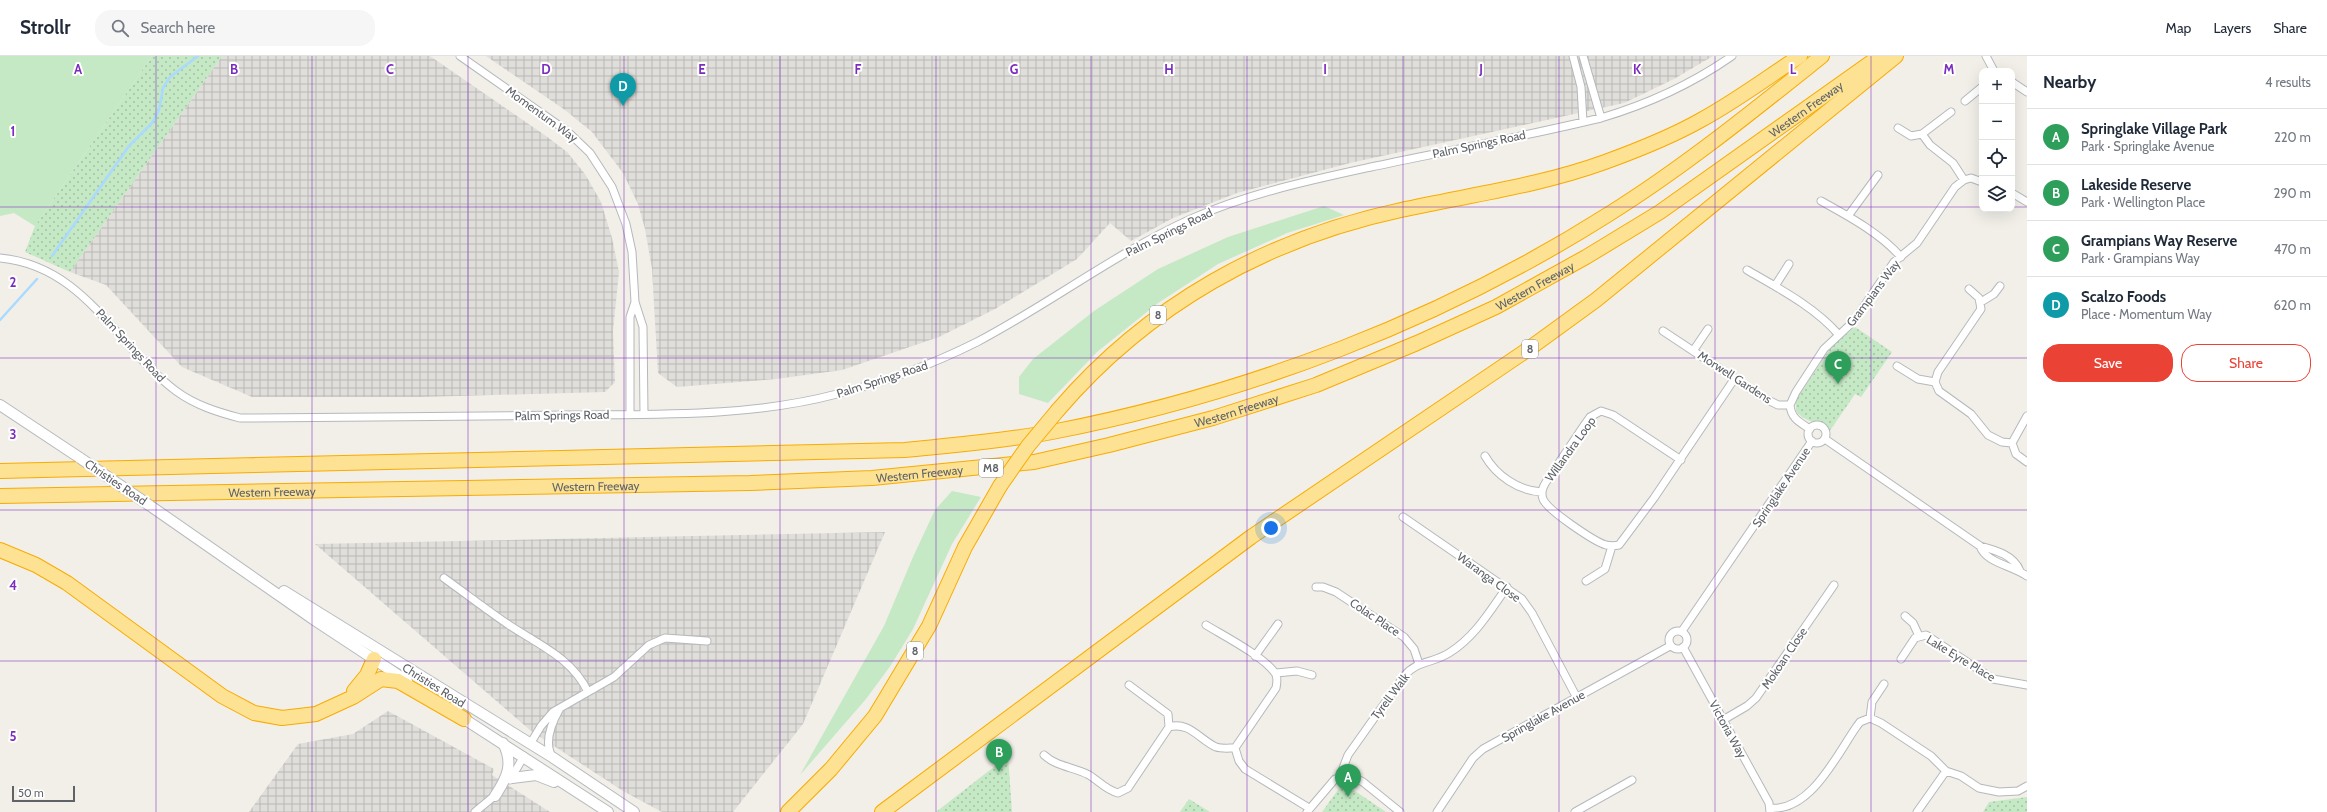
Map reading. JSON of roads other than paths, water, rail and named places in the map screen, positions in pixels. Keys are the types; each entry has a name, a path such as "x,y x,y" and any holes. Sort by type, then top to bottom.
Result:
{"highway":[{"name":"8","path":"788,812 831,769 875,716 929,626 965,547 1000,486 1028,446 1091,373 1165,310 1241,265 1278,248 1353,221 1530,184 1604,162 1674,134 1703,119 1800,56"},
{"name":"Western Freeway","path":"0,471 905,450 1050,432 1125,416 1212,393 1285,369 1362,340 1450,303 1567,240 1630,201 1734,127 1822,56"},
{"name":"Western Freeway","path":"0,496 742,483 872,478 1034,462 1109,446 1213,418 1316,385 1417,343 1496,307 1586,257 1660,212 1880,56"},
{"name":"8","path":"882,812 1251,537 1530,348 1596,300 1896,56"},
{"path":"0,550 36,565 67,583 222,696 243,708 273,718 293,718 316,714 340,704 381,679 390,679 398,681 464,719"},
{"path":"340,704 360,685 370,671 374,659"},
{"path":"887,812 904,796"}],"main road":[{"name":"Christies Road","path":"0,405 232,561 313,619 608,812"},
{"name":"Christies Road","path":"232,561 306,604 552,757 634,812"},
{"path":"306,604 370,651 374,659"},
{"path":"495,796 507,777 509,769 509,758 503,743"},
{"path":"524,756 530,744"},
{"path":"512,778 542,776 593,802"}],"street":[{"name":"Momentum Way","path":"460,56 567,131 585,148 602,169 619,203 626,224 632,252 635,302 643,327 644,414"},
{"path":"1573,56 1581,87 1583,122"},
{"path":"1583,56 1601,118"},
{"name":"Palm Springs Road","path":"0,258 35,265 61,278 89,301 161,378 195,403 217,412 240,418 644,414 744,409 812,400 874,384 942,359 977,342 1140,244 1194,218 1246,198 1321,178 1601,118 1646,104 1674,90 1732,56"},
{"path":"1986,56 1992,68"},
{"path":"2015,84 2027,92"},
{"path":"1965,101 1979,89"},
{"path":"1898,128 1910,136 1922,134 1950,112"},
{"path":"1922,134 1930,145 1953,163 1964,180 1971,178 1979,181"},
{"path":"1848,216 1878,175"},
{"name":"Grampians Way","path":"1790,405 1796,392 1824,349 1854,321 1888,270 1917,243 1955,187 1964,180"},
{"path":"2015,195 2027,202"},
{"path":"1821,201 1848,216 1890,246 1901,257"},
{"path":"1775,286 1790,264"},
{"path":"1748,270 1775,286 1830,324 1839,335"},
{"path":"1981,302 1994,294 2000,286"},
{"path":"1969,289 1976,294 1981,302 1981,309 1938,372 1935,382 1939,391 1971,414 1988,435 1996,440 2012,443"},
{"name":"Momentum Way","path":"630,414 630,317 635,302"},
{"name":"Morwell Gardens","path":"1693,350 1708,329"},
{"name":"Morwell Gardens","path":"1663,331 1772,403 1790,405"},
{"path":"1897,366 1918,379 1935,382"},
{"path":"1586,581 1605,569 1612,546 1619,545 1623,541 1681,460 1736,378"},
{"path":"1790,405 1791,413 1795,419 1810,429"},
{"name":"Willandra Loop","path":"1612,546 1600,542 1551,509 1544,501 1542,492 1548,479 1590,417 1600,411 1613,415 1681,460"},
{"path":"2027,416 2012,443 2016,454 2027,462"},
{"path":"1817,425 1822,426 1826,431 1825,438 1820,442 1812,441 1809,435 1810,429 1817,425"},
{"path":"1825,438 1980,546 1982,553 1991,560 2020,571 2027,576"},
{"name":"Springlake Avenue","path":"1682,631 1812,441"},
{"path":"1485,456 1492,468 1518,487 1527,491 1542,492"},
{"name":"Waranga Close","path":"1403,517 1507,587 1522,599 1532,613 1577,698"},
{"path":"444,578 509,625 563,659 574,669 588,692"},
{"name":"Mokoan Close","path":"1723,720 1747,706 1756,698 1834,585"},
{"name":"Colac Place","path":"1316,587 1323,587 1336,592 1404,637 1414,649 1419,664"},
{"name":"Tyrell Walk","path":"1344,775 1344,768 1348,755 1412,666 1440,658 1467,641 1507,587"},
{"name":"Lake Eyre Place","path":"1905,616 1913,623 1919,636"},
{"path":"1255,656 1278,624"},
{"path":"1206,625 1255,656 1276,673 1297,671 1312,675"},
{"path":"1682,631 1687,639 1683,647 1674,648 1670,646 1668,639 1672,633 1682,631"},
{"name":"Lake Eyre Place","path":"1901,659 1913,640 1919,636 1926,635 1933,638 1993,679 2027,685"},
{"path":"530,744 546,719 560,708 614,677 649,645 656,641 673,638 707,641"},
{"name":"Springlake Avenue","path":"1438,812 1478,753 1670,646"},
{"name":"Victoria Way","path":"1683,647 1770,810"},
{"path":"1235,748 1276,688 1276,673"},
{"path":"1870,718 1872,702 1884,684"},
{"path":"1044,755 1055,763 1081,772 1108,789 1118,793 1128,788 1169,728 1168,714 1129,685"},
{"path":"552,757 549,749 550,730 560,708"},
{"path":"1770,810 1785,808 1814,789 1860,722 1870,718 1881,723 1931,756 1946,771 1961,776 1979,788 1988,791 2018,791 2027,786"},
{"path":"1169,728 1184,727 1218,748 1235,748"},
{"path":"1235,748 1239,761 1245,769 1308,810 1321,797 1335,779 1344,775 1352,776 1362,782 1400,812"},
{"path":"475,812 495,796 512,778 524,756"},
{"path":"1918,812 1946,771"},
{"path":"1575,812 1632,780"}],"waterway":[{"path":"52,256 129,146 152,123 159,110 163,88 170,77 198,56"},
{"path":"0,320 37,279"}],"place":[{"name":"Scalzo Foods","path":"623,106"},
{"name":"Grampians Way Reserve","path":"1838,384"},
{"name":"Lakeside Reserve","path":"999,772"},
{"name":"Springlake Village Park","path":"1348,797"}]}
